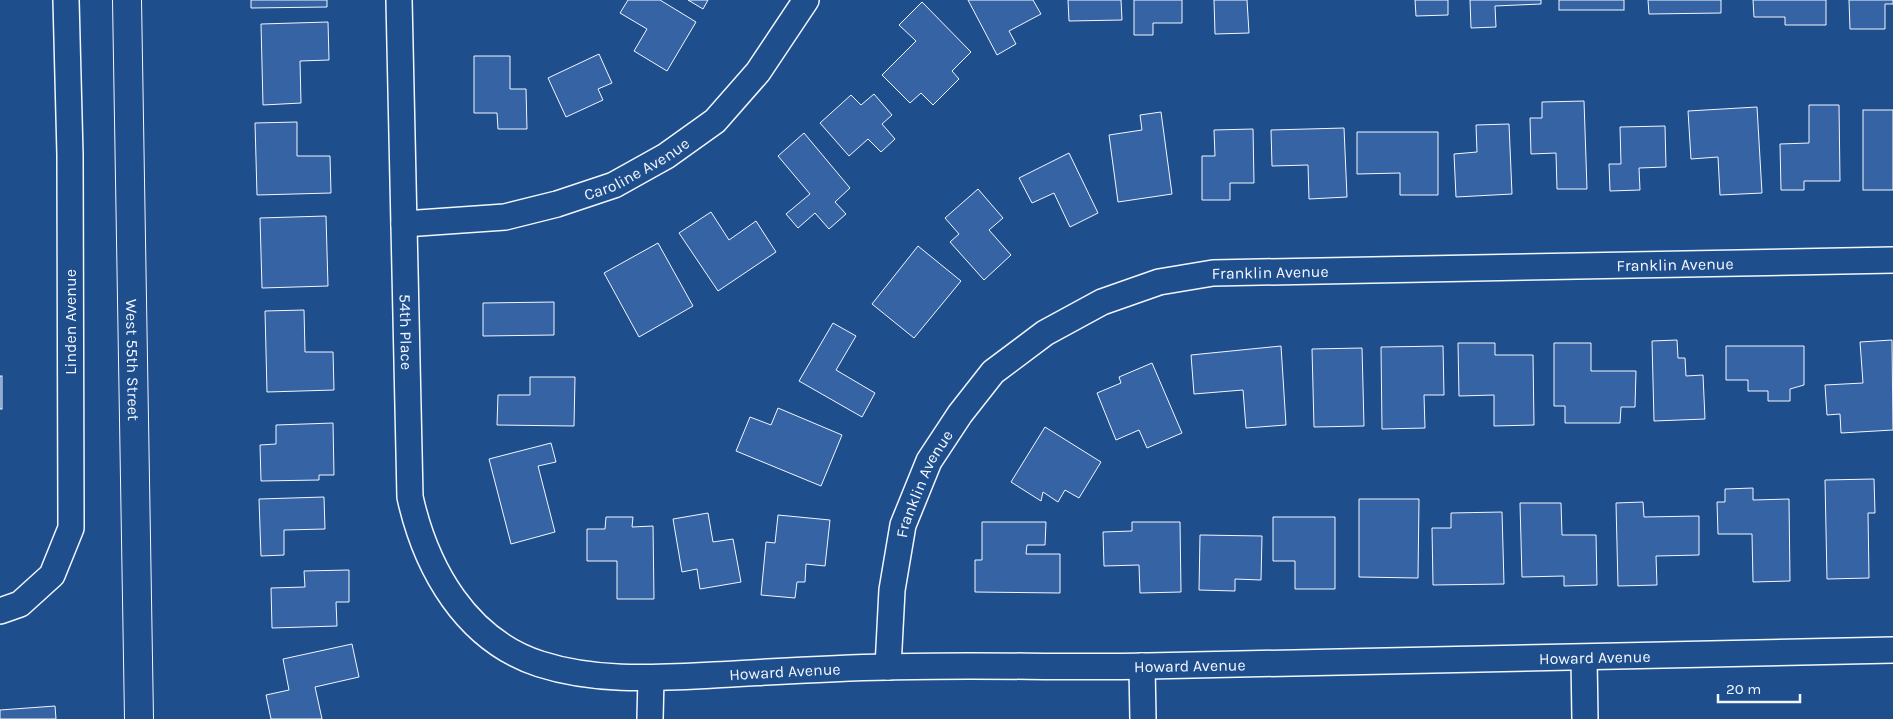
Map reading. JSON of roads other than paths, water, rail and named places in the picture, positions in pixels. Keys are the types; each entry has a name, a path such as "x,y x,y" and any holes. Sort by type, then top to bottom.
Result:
{"main road":[{"name":"West 55th Street","path":"126,0 139,719"}],"street":[{"name":"Linden Avenue","path":"0,611 20,604 52,575 71,528 70,155 66,0"},
{"name":"54th Place","path":"399,0 410,497 418,530 433,567 459,609 493,640"},
{"name":"Caroline Avenue","path":"404,224 505,217 548,206 614,185 666,156 715,121 758,72 806,0"},
{"name":"Franklin Avenue","path":"888,667 892,590 903,525 929,461 960,414 993,372 1045,333 1102,302 1159,282 1213,273 1893,260"},
{"name":"Howard Avenue","path":"493,640 536,663 589,676 650,678 888,667 1142,666 1893,650"},
{"path":"1584,658 1585,719"},
{"path":"1142,666 1143,719"},
{"path":"650,678 650,719"}]}
